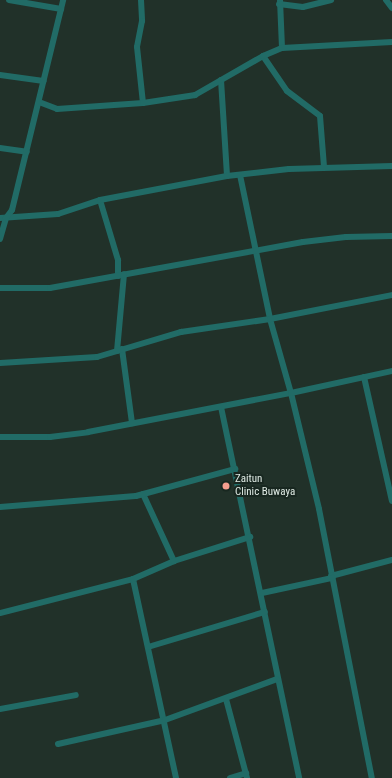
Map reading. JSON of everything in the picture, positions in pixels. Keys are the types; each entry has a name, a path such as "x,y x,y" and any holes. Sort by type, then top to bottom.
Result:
{"street":[{"path":"9,0 61,9"},
{"path":"0,239 3,218 12,210 63,0"},
{"path":"141,0 142,21 137,47 143,103"},
{"path":"282,48 279,2 303,7 331,0"},
{"path":"386,0 392,8"},
{"path":"39,102 57,109 143,103 195,95 262,56 282,48 392,42"},
{"path":"262,56 287,91 320,116 324,167"},
{"path":"0,74 44,81"},
{"path":"221,80 227,176"},
{"path":"0,148 27,152"},
{"path":"3,218 58,214 100,200 227,176 324,167 392,166"},
{"path":"240,175 254,252 270,319 291,393 319,509 372,778"},
{"path":"100,200 121,275 119,350 132,423"},
{"path":"0,288 50,288 346,237 392,236"},
{"path":"0,363 68,360 97,357 181,332 270,319 392,295"},
{"path":"0,437 50,437 221,407 392,371"},
{"path":"364,377 392,501"},
{"path":"221,407 262,593 277,679 299,778"},
{"path":"0,508 49,505 142,494 235,469"},
{"path":"142,494 174,560"},
{"path":"0,613 133,579 174,560 250,537"},
{"path":"262,593 332,577 392,560"},
{"path":"133,579 165,720 176,778"},
{"path":"148,647 265,612"},
{"path":"58,744 165,720 226,699 277,679"},
{"path":"0,709 76,695"},
{"path":"226,699 247,776 230,778"}],"place":[{"name":"Zaitun Clinic Buwaya","path":"226,486"}]}
